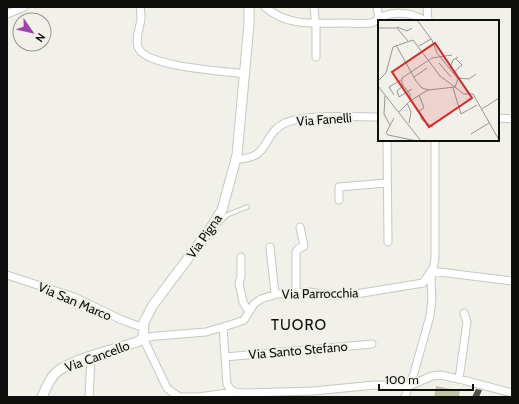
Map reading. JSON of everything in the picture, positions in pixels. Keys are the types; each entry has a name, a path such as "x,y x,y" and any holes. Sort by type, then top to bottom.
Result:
{"street":[{"path":"7,14 24,7"},
{"path":"140,7 141,20 137,34 138,47 143,55 174,65 245,74"},
{"name":"Via Pigna","path":"143,338 144,322 153,305 210,229 222,210 236,159 245,74 249,7"},
{"path":"265,7 275,16 289,21 316,23 370,23 383,16 395,13 420,17 424,20"},
{"path":"314,7 316,23 316,57"},
{"path":"377,7 379,18"},
{"path":"426,20 428,7"},
{"name":"Via Fanelli","path":"236,159 244,159 260,152 277,128 292,121 323,118 378,117"},
{"path":"499,118 512,119"},
{"path":"387,141 388,242"},
{"path":"405,397 414,373 430,316 432,300 431,272 435,258 435,141"},
{"path":"339,200 339,187 387,184"},
{"path":"296,292 296,252 304,246 300,227"},
{"path":"270,247 275,294"},
{"path":"242,257 240,283 243,302 249,312"},
{"path":"431,272 512,281"},
{"name":"Via Parrocchia","path":"143,338 206,332 223,328 244,320 254,304 261,299 275,294 296,292 350,295 423,283 431,272"},
{"name":"Via San Marco","path":"7,274 74,297 122,320 144,328"},
{"path":"459,379 467,322 464,314"},
{"path":"223,328 227,384 230,389 244,395 290,394 375,385 409,386 432,376 440,375 512,393"},
{"path":"143,338 167,388 180,397 198,397 235,392"},
{"name":"Via Cancello","path":"42,397 49,380 58,371 69,365 137,342 143,338"},
{"name":"Via Santo Stefano","path":"225,357 372,344"},
{"path":"88,397 91,357"}],"lane":[{"path":"188,259 224,217 247,207"}],"green space":[{"path":"436,386 460,391 459,397 434,397"}],"building":[{"path":"476,389 482,390 479,397 472,397"}],"district":[{"name":"TUORO","path":"299,325"}]}
